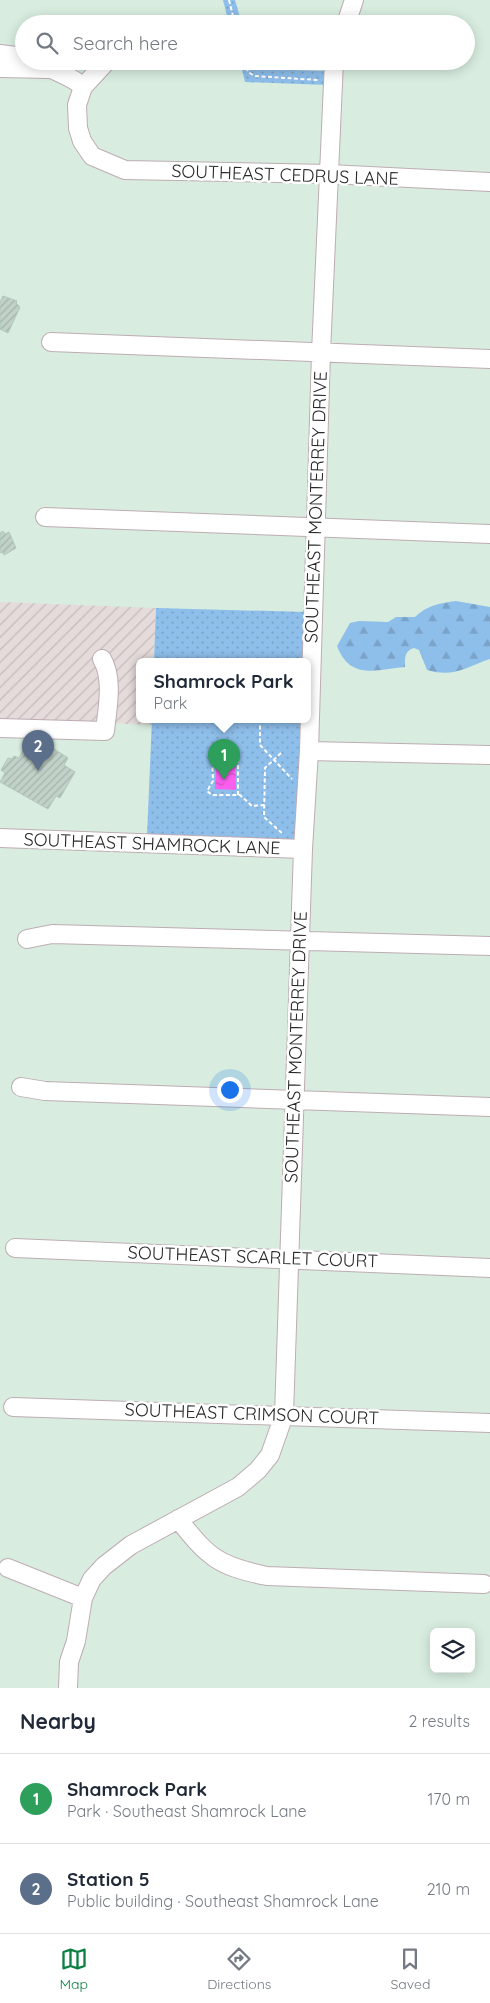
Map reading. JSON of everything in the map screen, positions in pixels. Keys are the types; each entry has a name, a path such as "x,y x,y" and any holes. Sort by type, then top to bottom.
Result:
{"street":[{"path":"349,15 354,0"},
{"path":"0,54 15,56"},
{"path":"0,68 15,67"},
{"path":"56,70 74,78 83,87 99,70"},
{"name":"SOUTHEAST MONTERREY DRIVE","path":"311,695 314,527 333,70"},
{"name":"SOUTHEAST CEDRUS LANE","path":"83,87 77,105 81,154 125,170 329,174 490,182"},
{"path":"51,342 490,359"},
{"path":"46,517 490,534"},
{"path":"0,728 105,731 108,688 107,674 102,659"},
{"name":"SOUTHEAST MONTERREY DRIVE","path":"68,1688 69,1662 76,1641 83,1598 92,1579 104,1566 131,1545 238,1487 258,1470 270,1455 284,1415 303,850 310,723"},
{"path":"310,751 490,755"},
{"name":"SOUTHEAST SHAMROCK LANE","path":"0,838 303,850"},
{"path":"27,939 52,934 490,946"},
{"path":"21,1087 46,1091 490,1107"},
{"name":"SOUTHEAST SCARLET COURT","path":"15,1248 490,1268"},
{"name":"SOUTHEAST CRIMSON COURT","path":"13,1407 490,1423"},
{"path":"178,1519 199,1546 215,1559 234,1570 267,1576 484,1584"},
{"path":"8,1568 83,1598"},
{"name":"SOUTHEAST MONTERREY DRIVE","path":"76,1641 80,1664 79,1688"}],"path":[{"path":"229,0 233,15"},
{"path":"247,70 255,76 332,80"},
{"path":"260,723 260,745 294,780"},
{"path":"238,795 238,755 234,749 217,750 212,753 213,781 207,791 212,795 238,795 252,806 264,806"},
{"path":"282,753 265,768 264,817 286,836"}],"shaded area":[{"path":"0,602 156,608 154,658 136,658 136,723 152,723 152,725 0,719"}],"green space":[{"path":"223,0 235,0 239,15 227,15"},
{"path":"242,70 326,71 327,85 245,82"},
{"path":"456,601 490,607 490,659 452,672 436,672 427,670 419,650 414,648 407,653 405,667 374,671 356,668 349,664 342,657 337,646 350,623 359,621 388,622 396,617 415,617 429,607"},
{"path":"156,608 307,612 305,658 154,658"},
{"path":"152,723 302,723 296,842 147,836"}],"water":[{"path":"217,755 235,755 236,790 215,789"}],"building":[{"path":"3,296 17,301 16,303 20,307 8,333 0,329 0,302"},
{"path":"3,531 5,534 9,532 16,548 4,555 2,552 0,553 0,533"},
{"path":"31,734 68,758 64,765 75,772 60,798 56,796 48,809 0,782 5,773 1,770 8,758 12,759 14,756 19,758"}],"place":[{"name":"Station 5","path":"38,771"},
{"name":"Shamrock Park","path":"224,780"}]}
